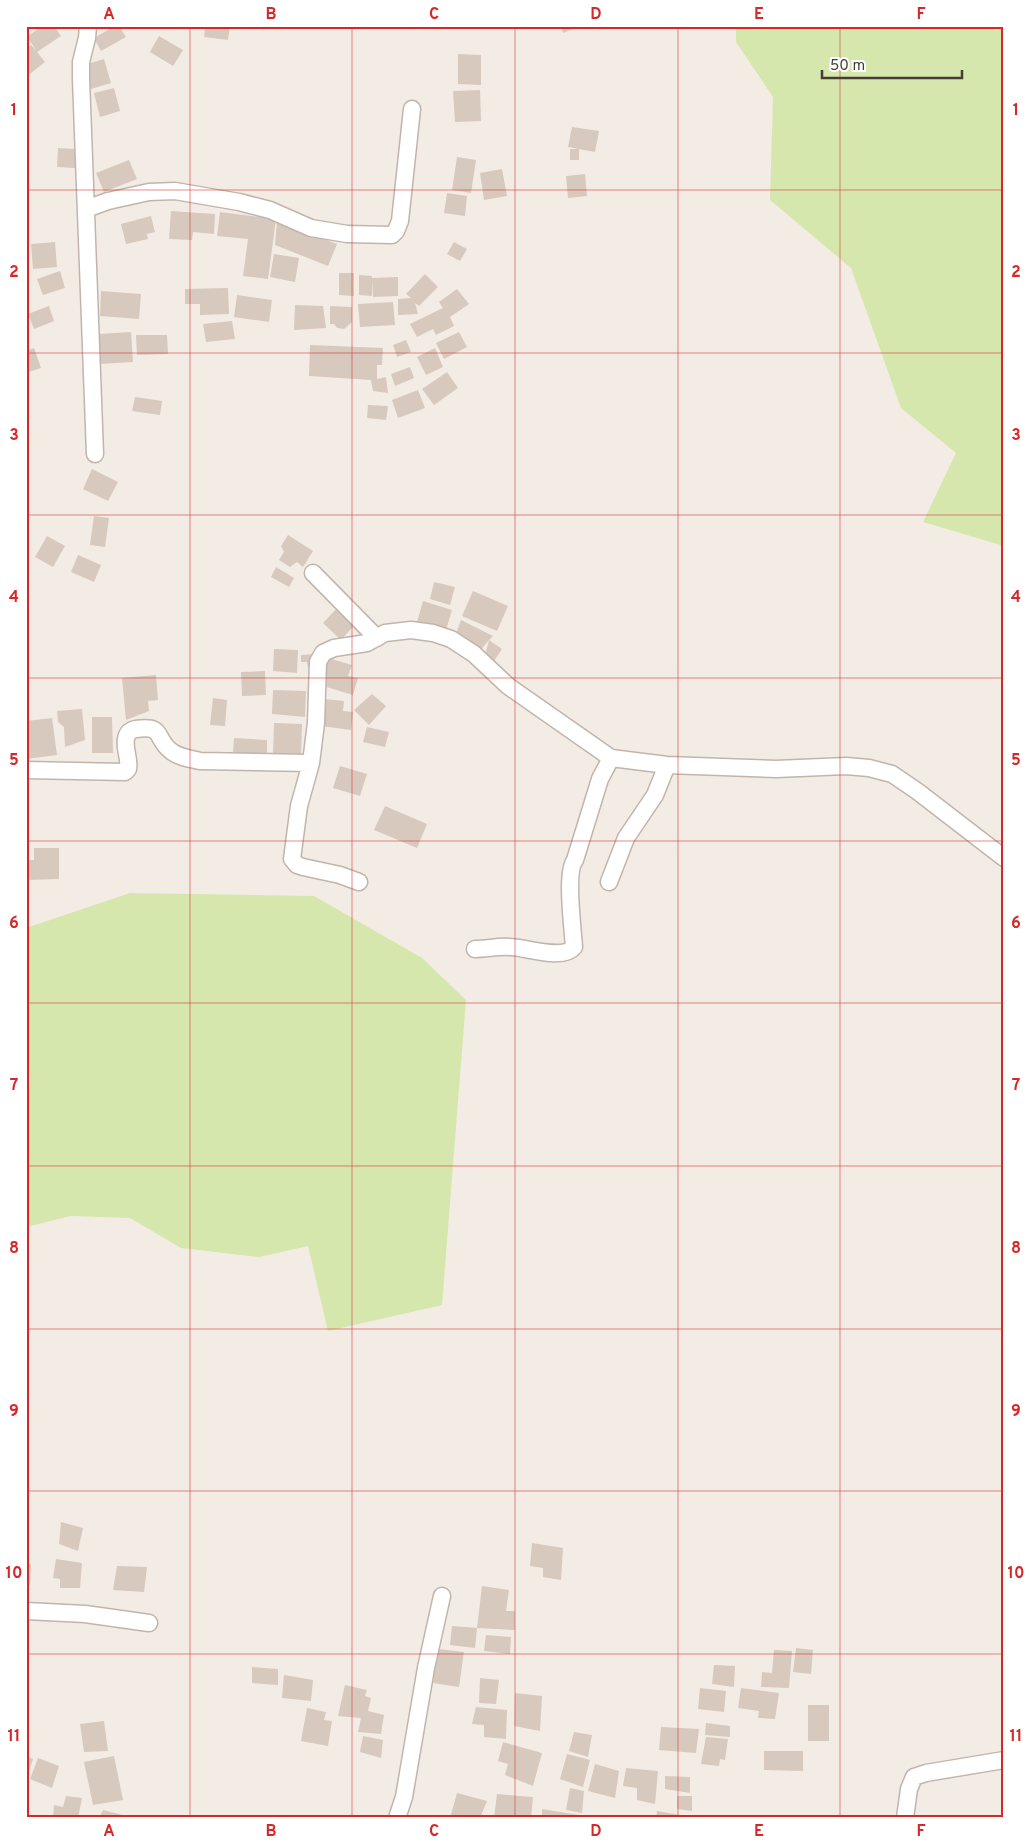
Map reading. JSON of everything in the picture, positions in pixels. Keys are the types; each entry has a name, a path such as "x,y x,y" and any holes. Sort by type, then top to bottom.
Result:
{"street":[{"path":"88,26 81,62 95,454"},
{"path":"86,208 149,192 175,191 239,202 270,210 311,228 347,234 392,235 400,221 412,110"},
{"path":"313,572 376,638"},
{"path":"359,882 340,875 297,865 292,859 299,806 311,763 316,723 318,662 323,652 334,648 368,643 385,633 412,630 433,633 451,639 474,654 508,686 610,758 668,764 776,768 846,766 869,768 892,774 1004,858"},
{"path":"26,770 125,772 128,769 129,763 125,741 126,736 131,730 147,728 157,731 171,752 200,761 311,763"},
{"path":"475,949 488,949 498,946 518,947 547,953 566,953 572,950 574,947 570,879 572,863 575,860 600,779 610,758"},
{"path":"609,882 626,838 655,794 668,764"},
{"path":"397,1818 404,1797 426,1668 442,1596"},
{"path":"26,1611 85,1614 149,1623"},
{"path":"905,1818 908,1788 914,1777 926,1773 1004,1760"}],"green space":[{"path":"736,26 1004,26 1004,546 923,522 956,453 901,408 851,268 770,200 773,97 736,42"},
{"path":"130,893 314,896 422,958 466,1000 442,1305 328,1331 308,1246 259,1257 181,1248 130,1218 71,1216 26,1227 26,928"}],"building":[{"path":"42,26 54,26 61,36 37,52 45,62 26,77 26,49 31,45 36,50 27,37"},
{"path":"115,26 119,26 126,37 101,51 94,38"},
{"path":"205,26 230,26 228,40 204,37"},
{"path":"561,26 580,26 563,33"},
{"path":"159,36 183,50 173,66 150,52"},
{"path":"458,54 481,55 481,85 458,84"},
{"path":"104,59 111,83 91,89 84,65"},
{"path":"114,88 120,111 100,117 94,93"},
{"path":"480,90 481,121 455,122 453,91"},
{"path":"572,127 599,131 595,152 568,147"},
{"path":"58,148 76,149 75,168 57,167"},
{"path":"570,149 579,149 579,160 570,160"},
{"path":"457,157 476,160 471,193 452,190"},
{"path":"129,160 137,179 104,192 96,173"},
{"path":"502,169 507,196 484,200 480,173"},
{"path":"585,174 587,196 568,198 566,176"},
{"path":"447,193 467,196 465,216 444,213"},
{"path":"171,211 215,214 214,234 193,232 192,240 169,239"},
{"path":"220,212 276,219 268,279 243,276 248,239 217,236"},
{"path":"151,216 155,232 147,234 148,239 126,244 121,224"},
{"path":"277,221 337,244 328,266 275,245"},
{"path":"55,242 57,267 33,269 31,244"},
{"path":"454,242 467,249 460,261 447,254"},
{"path":"274,254 299,258 295,282 270,277"},
{"path":"60,271 65,288 43,295 37,279"},
{"path":"339,273 354,273 354,296 339,295"},
{"path":"425,274 438,287 419,306 415,303 418,314 398,315 398,299 411,298 406,294"},
{"path":"359,275 372,276 372,278 398,277 398,296 373,297 373,280 372,296 359,295"},
{"path":"228,288 229,314 200,315 200,304 185,304 185,289"},
{"path":"457,289 469,304 450,317 454,326 436,335 433,329 417,337 410,324 443,308 439,302"},
{"path":"101,291 141,294 139,319 100,316"},
{"path":"237,295 272,300 269,322 234,317"},
{"path":"393,302 395,325 360,327 358,304"},
{"path":"295,305 323,306 326,328 294,330"},
{"path":"49,306 54,321 34,329 28,314"},
{"path":"330,306 352,307 352,322 344,329 330,324"},
{"path":"232,321 235,339 206,342 203,324"},
{"path":"131,332 133,362 100,364 98,334"},
{"path":"459,332 467,347 444,359 436,343"},
{"path":"136,335 167,335 168,354 137,355"},
{"path":"406,340 411,352 397,357 393,345"},
{"path":"310,345 383,348 382,365 377,365 377,379 386,377 388,393 373,391 371,380 309,376"},
{"path":"34,348 41,368 26,373 26,351"},
{"path":"435,348 443,367 426,375 417,357"},
{"path":"410,367 414,378 395,386 391,374"},
{"path":"447,372 458,388 434,405 422,389"},
{"path":"418,390 425,408 398,418 392,400"},
{"path":"135,397 162,401 160,415 132,411"},
{"path":"368,405 388,406 386,420 367,418"},
{"path":"92,469 118,482 108,501 83,489"},
{"path":"94,516 109,518 105,547 90,545"},
{"path":"288,535 313,551 303,567 297,562 290,567 279,560 284,552 281,546"},
{"path":"47,536 65,546 53,567 35,557"},
{"path":"78,555 101,565 94,582 71,572"},
{"path":"276,567 294,578 289,587 271,577"},
{"path":"434,582 455,587 450,605 430,599"},
{"path":"473,591 508,606 497,631 462,616"},
{"path":"423,601 452,610 446,630 417,622"},
{"path":"340,605 358,621 341,640 323,623"},
{"path":"461,620 493,636 478,653 455,636"},
{"path":"489,640 502,649 494,661 485,656"},
{"path":"274,649 298,650 297,673 273,671"},
{"path":"315,654 315,667 308,668 307,662 301,662 301,655"},
{"path":"328,658 352,665 348,676 358,678 353,695 320,685"},
{"path":"265,671 266,695 242,696 241,672"},
{"path":"156,675 158,700 148,701 149,711 126,720 122,678"},
{"path":"273,690 306,691 305,717 272,714"},
{"path":"372,694 386,706 369,725 354,710"},
{"path":"213,698 227,700 225,726 210,725"},
{"path":"324,699 344,701 343,711 353,712 351,730 321,726"},
{"path":"82,709 85,740 65,747 64,727 58,722 57,711"},
{"path":"92,717 112,717 113,753 92,753"},
{"path":"52,718 57,755 26,759 26,721"},
{"path":"274,723 302,724 301,754 273,753"},
{"path":"367,727 389,732 385,747 363,742"},
{"path":"234,738 267,740 267,754 233,753"},
{"path":"340,766 367,774 360,796 333,788"},
{"path":"385,806 427,824 417,848 374,830"},
{"path":"34,848 59,848 59,879 26,880 26,860 34,860"},
{"path":"61,1522 83,1528 78,1551 59,1544"},
{"path":"532,1543 563,1548 561,1580 543,1577 543,1568 530,1566"},
{"path":"56,1559 82,1563 80,1588 60,1588 60,1579 53,1578"},
{"path":"26,1563 31,1564 30,1585 26,1585"},
{"path":"117,1566 147,1567 144,1592 113,1590"},
{"path":"482,1586 509,1590 506,1611 515,1611 515,1630 477,1628"},
{"path":"452,1626 477,1628 475,1648 450,1645"},
{"path":"486,1635 511,1637 510,1654 484,1651"},
{"path":"796,1648 813,1650 811,1674 793,1672"},
{"path":"438,1649 464,1652 459,1687 433,1683"},
{"path":"774,1650 792,1651 789,1688 761,1687 762,1672 772,1673"},
{"path":"714,1665 735,1666 734,1687 712,1684"},
{"path":"252,1667 278,1669 278,1685 252,1683"},
{"path":"284,1675 313,1680 311,1701 282,1698"},
{"path":"480,1678 499,1680 496,1704 479,1703"},
{"path":"345,1685 367,1690 365,1696 371,1698 368,1711 384,1715 381,1734 358,1732 361,1718 338,1716"},
{"path":"700,1688 726,1691 724,1712 698,1709"},
{"path":"741,1688 779,1693 775,1719 758,1718 759,1711 738,1708"},
{"path":"515,1693 542,1696 540,1731 514,1726"},
{"path":"808,1705 829,1705 829,1741 808,1741"},
{"path":"476,1707 507,1710 506,1739 484,1737 484,1725 472,1724"},
{"path":"307,1708 326,1712 324,1720 332,1721 328,1746 301,1741"},
{"path":"104,1721 108,1751 84,1752 80,1724"},
{"path":"706,1723 730,1726 730,1737 705,1735"},
{"path":"661,1727 699,1729 696,1753 659,1750"},
{"path":"574,1732 592,1735 588,1757 569,1751"},
{"path":"363,1736 383,1740 381,1758 360,1752"},
{"path":"706,1737 728,1739 725,1760 720,1759 719,1766 701,1764"},
{"path":"503,1742 542,1753 533,1786 505,1775 508,1764 498,1761"},
{"path":"764,1751 803,1751 803,1771 764,1770"},
{"path":"567,1754 590,1760 583,1787 560,1779"},
{"path":"26,1756 33,1759 27,1778 26,1778"},
{"path":"114,1756 123,1800 93,1805 84,1762"},
{"path":"38,1758 59,1766 52,1788 30,1779"},
{"path":"595,1764 619,1771 615,1798 588,1791"},
{"path":"626,1768 658,1771 655,1804 637,1800 637,1788 623,1786"},
{"path":"665,1776 690,1777 690,1793 665,1789"},
{"path":"570,1788 584,1791 582,1813 566,1810"},
{"path":"457,1793 487,1801 480,1818 450,1818"},
{"path":"497,1794 533,1797 531,1818 494,1818"},
{"path":"66,1796 82,1798 78,1818 53,1817 54,1805 63,1807"},
{"path":"677,1796 692,1796 692,1811 677,1809"},
{"path":"542,1809 579,1815 579,1818 542,1818"},
{"path":"103,1810 130,1817 99,1818"},
{"path":"657,1811 692,1817 692,1818 656,1818"}]}
